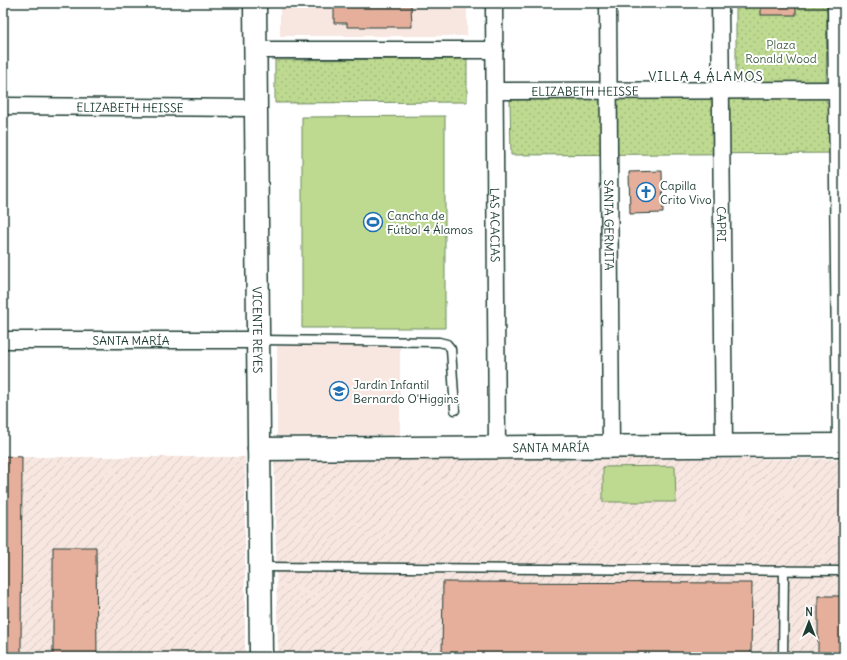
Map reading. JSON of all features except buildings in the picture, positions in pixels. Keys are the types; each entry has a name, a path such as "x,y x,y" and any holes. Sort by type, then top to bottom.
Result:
{"street":[{"name":"VICENTE REYES","path":"255,3 261,657"},
{"name":"LAS ACACIAS","path":"494,3 497,448"},
{"name":"SANTA GERMITA","path":"608,3 612,447"},
{"name":"CAPRI","path":"720,3 724,446"},
{"path":"836,3 840,90 842,445"},
{"path":"256,50 495,50"},
{"name":"ELIZABETH HEISSE","path":"495,91 840,90"},
{"name":"ELIZABETH HEISSE","path":"3,106 256,108"},
{"name":"SANTA MARÍA","path":"3,340 258,340"},
{"name":"SANTA MARÍA","path":"259,449 842,445"}],"lane":[{"path":"258,340 439,342 446,344 451,349 455,410"},
{"path":"260,567 844,571"},
{"path":"783,657 784,570"}],"shaded area":[{"path":"280,3 467,3 467,36 280,36"},
{"name":"Jardín Infantil Bernardo O'Higgins","path":"400,345 400,435 277,436 277,346"},
{"path":"3,457 245,457 245,657 3,657"},
{"path":"274,457 844,459 844,657 278,657"}],"green space":[{"name":"Plaza Ronald Wood","path":"736,3 827,3 826,102 844,102 844,153 511,155 510,100 736,98"},
{"path":"467,59 467,102 275,103 275,60"},
{"name":"Cancha de Fútbol 4 Álamos","path":"445,116 445,328 302,328 302,117"},
{"path":"675,466 676,502 603,502 603,467"}],"place":[{"name":"Capilla Crito Vivo","path":"646,192"},
{"name":"Cancha de Fútbol 4 Álamos","path":"373,222"},
{"name":"Jardín Infantil Bernardo O'Higgins","path":"339,391"}],"district":[{"name":"VILLA 4 ÁLAMOS","path":"706,76"}]}
